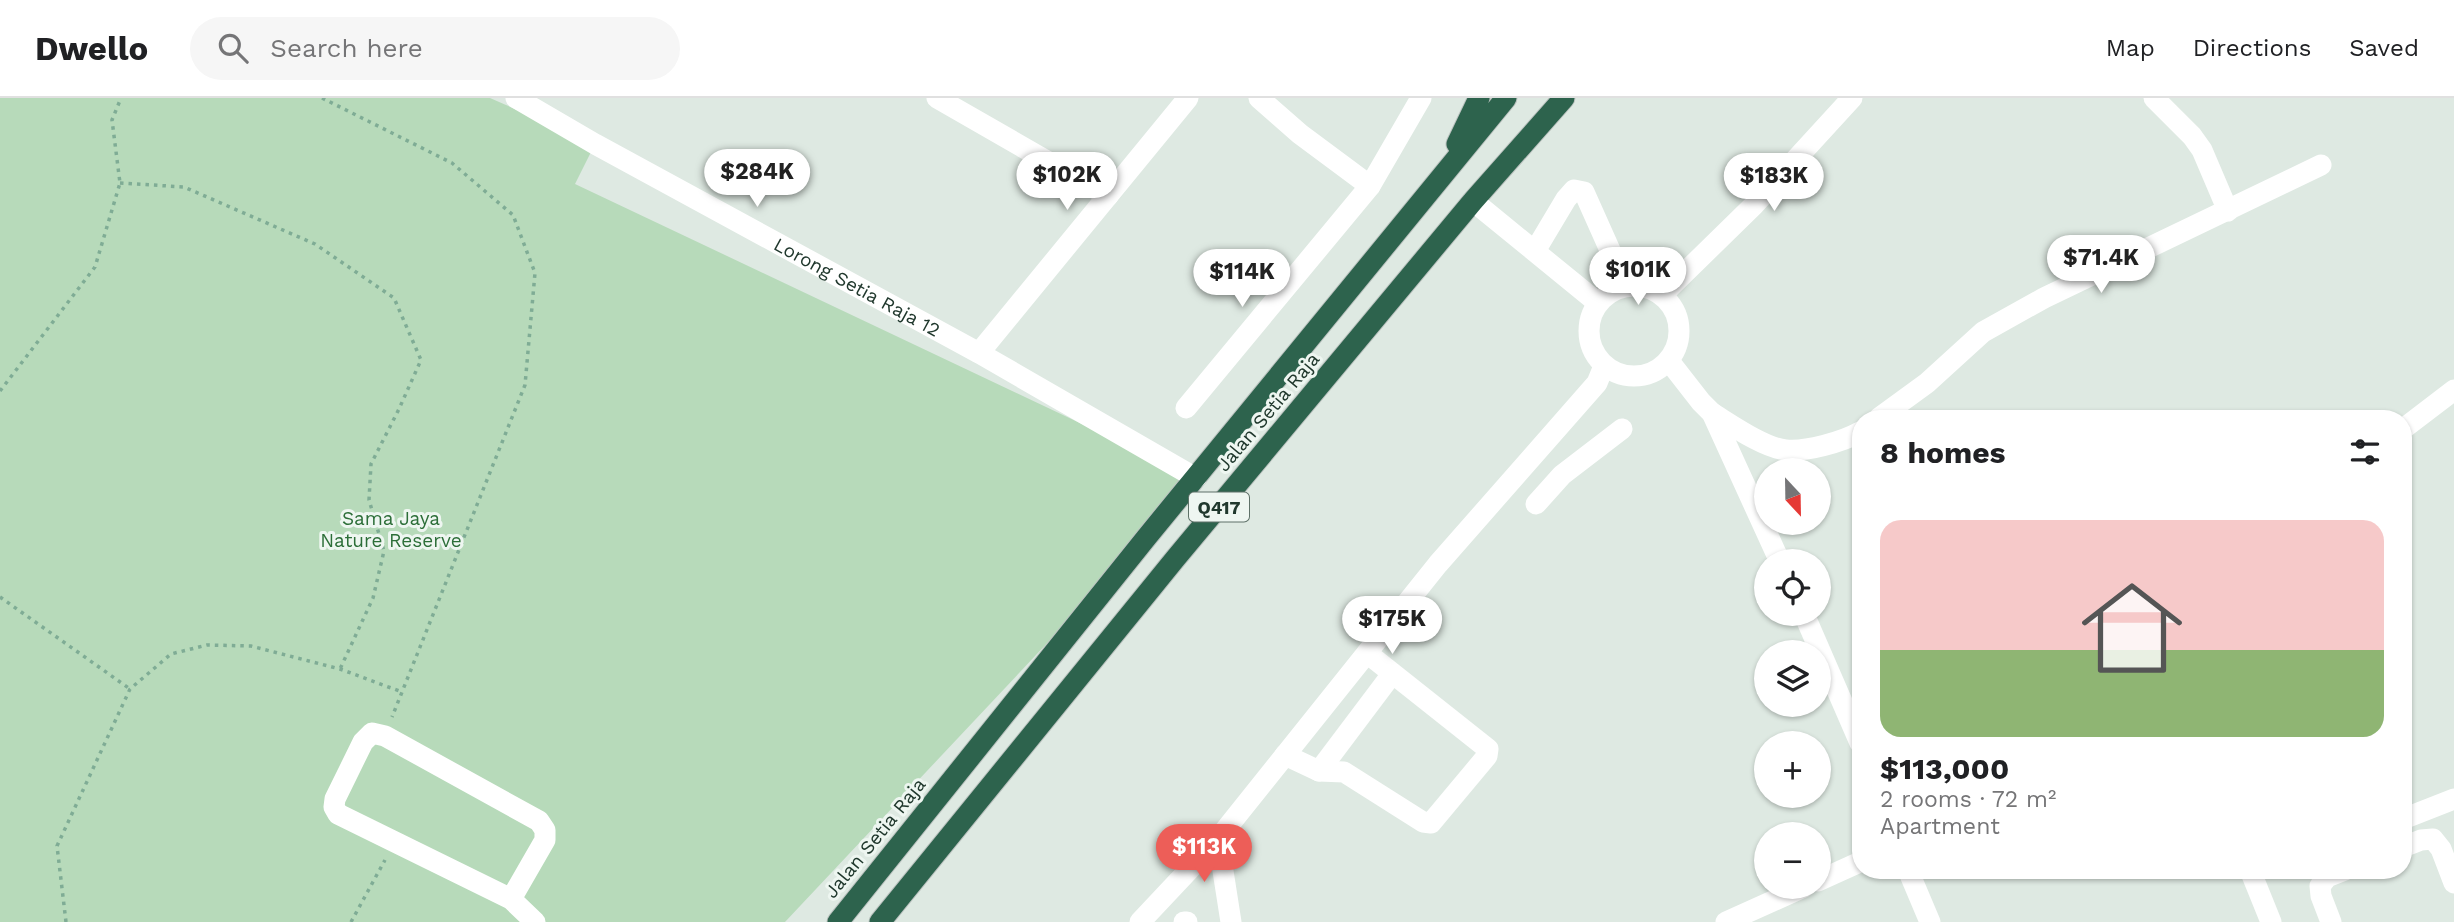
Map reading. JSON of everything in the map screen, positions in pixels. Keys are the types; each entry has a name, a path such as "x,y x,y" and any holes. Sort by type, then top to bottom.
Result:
{"highway":[{"path":"1440,177 1479,98"},
{"name":"Jalan Setia Raja","path":"838,922 1506,98"},
{"name":"Jalan Setia Raja","path":"880,922 1123,623 1473,201 1564,98"}],"street":[{"name":"Lorong Setia Raja 12","path":"516,98 979,354 1196,478"},
{"path":"937,98 1108,196"},
{"path":"979,354 1188,98"},
{"path":"1259,98 1300,134 1370,186"},
{"path":"1186,408 1370,186 1421,98"},
{"path":"1662,295 1754,205 1852,98"},
{"path":"2154,98 2192,136 2202,150 2228,211"},
{"path":"1890,410 1927,383 1983,332 2043,298 2321,165"},
{"path":"1535,251 1566,199 1574,190 1584,192 1626,286"},
{"path":"1473,201 1598,303"},
{"path":"1626,286 1639,286 1662,295 1677,315 1679,339 1669,360 1650,374 1626,376 1604,366 1591,347 1588,324 1598,303 1611,292 1626,286"},
{"path":"1669,360 1701,402 1747,435 1784,450 1821,446 1852,435"},
{"path":"1140,922 1217,839 1438,564 1597,383 1604,366"},
{"path":"2412,422 2454,390"},
{"path":"1712,412 1774,549"},
{"path":"1536,503 1562,475 1622,429"},
{"path":"1537,452 1562,475"},
{"path":"1810,626 1852,709"},
{"path":"1286,755 1319,771 1344,772 1423,822 1430,822 1487,756 1488,748 1367,653"},
{"path":"1319,771 1392,674"},
{"path":"511,899 545,840 545,830 539,821 385,736 372,733 363,743 335,799 334,807 338,814 511,899 535,922"},
{"path":"2412,815 2454,799"},
{"path":"1217,839 1231,922"},
{"path":"2412,844 2433,839 2441,849 2454,883"},
{"path":"1831,875 1852,866"},
{"path":"1912,879 1930,922"},
{"path":"2259,879 2271,922"},
{"path":"2325,879 2320,886 2321,897 2331,922"},
{"path":"1726,922 1777,899"}],"path":[{"path":"0,391 94,267 120,183 112,120 121,98"},
{"path":"322,98 452,163 513,215 535,273 525,385 385,736"},
{"path":"120,183 184,187 314,244 394,298 421,360 371,464 369,500 384,551 373,598 340,669"},
{"path":"0,597 130,689"},
{"path":"65,922 57,846 130,689 171,654 207,645 251,646 340,669 402,692"},
{"path":"351,922 396,842"}],"green space":[{"name":"Sama Jaya Nature Reserve","path":"0,98 490,98 595,144 575,184 1196,478 1146,538 785,922 0,922"}]}
